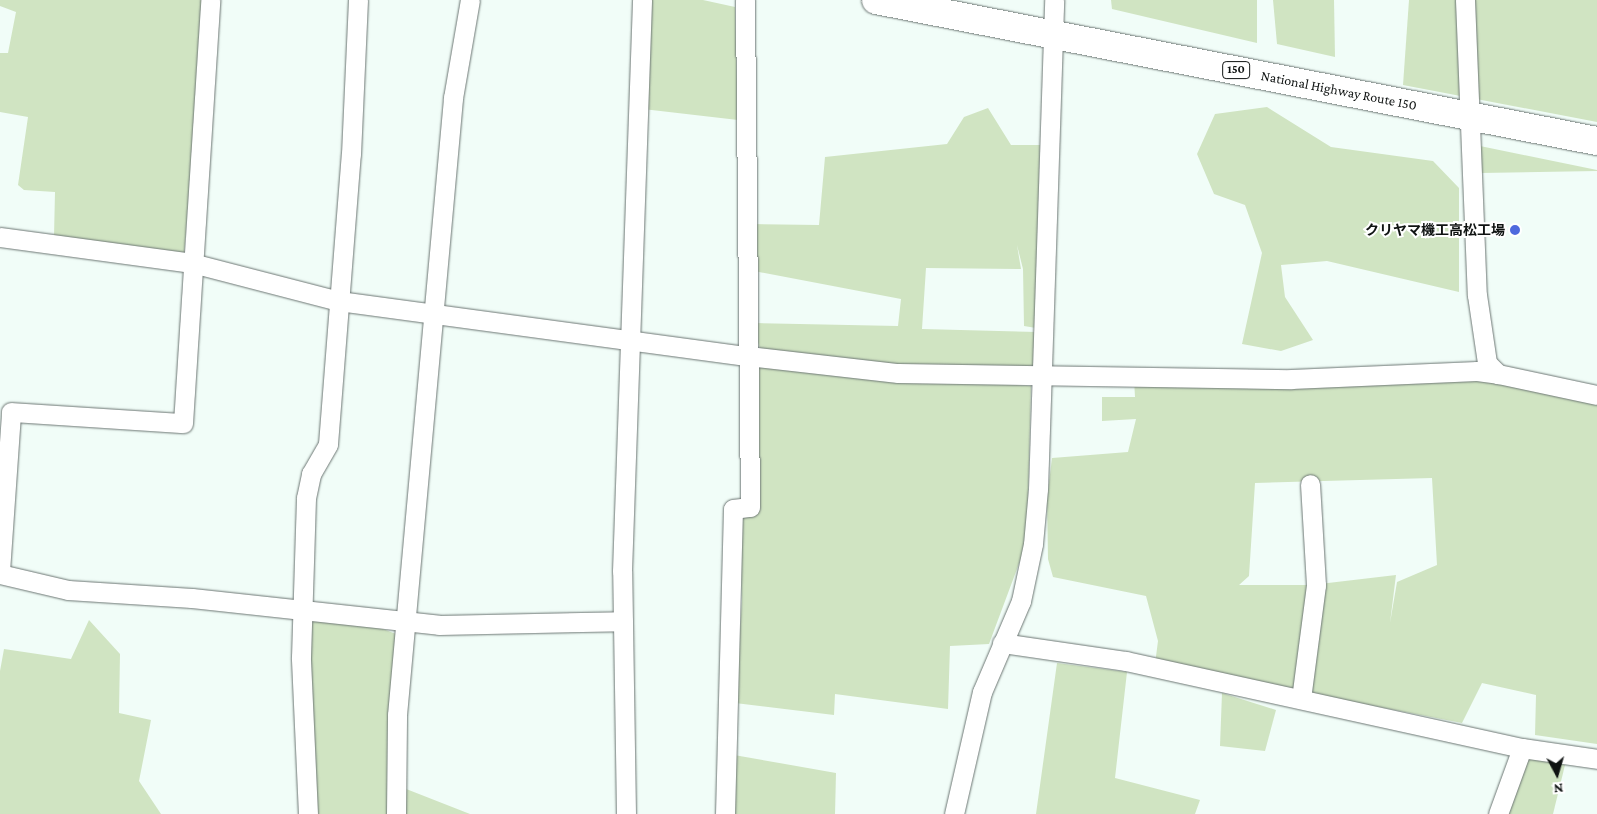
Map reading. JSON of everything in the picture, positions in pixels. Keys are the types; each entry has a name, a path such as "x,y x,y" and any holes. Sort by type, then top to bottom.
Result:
{"highway":[{"name":"National Highway Route 150","path":"876,0 1597,141"}],"street":[{"path":"210,0 183,423 11,412 0,573 68,590 192,598 459,625 623,621"},
{"path":"308,814 301,657 306,498 311,474 328,444 351,154 358,0"},
{"path":"396,814 397,715 452,98 470,0"},
{"path":"626,814 623,621 630,341 642,0"},
{"path":"725,814 733,509 750,507 745,0"},
{"path":"954,814 982,692 1021,601 1033,544 1038,489 1040,377 1054,0"},
{"path":"1465,0 1477,295 1487,363 1498,374"},
{"path":"0,237 192,263 339,301 630,341 898,373 1040,377 1291,379 1477,371 1597,395"},
{"path":"1301,700 1316,585 1310,484"},
{"path":"1002,643 1126,661 1522,748 1597,760"},
{"path":"1498,814 1522,748"}],"green space":[{"path":"0,0 206,0 184,255 54,236 55,192 24,190 18,185 28,117 0,112 0,53 8,53 16,12 0,6"},
{"path":"643,0 703,0 735,7 738,120 643,109"},
{"path":"1111,0 1257,0 1257,43 1112,9"},
{"path":"1273,0 1334,0 1335,57 1277,44"},
{"path":"1409,0 1597,0 1597,122 1403,85"},
{"path":"1267,107 1331,147 1433,161 1459,188 1459,292 1327,261 1281,265 1285,297 1313,340 1281,351 1242,344 1262,253 1245,205 1214,194 1197,154 1215,114"},
{"path":"988,108 1011,145 1040,145 1036,328 1024,326 1023,269 1017,245 1021,269 926,268 922,329 1037,332 1035,367 902,369 761,351 755,334 756,323 898,326 901,299 754,271 752,224 819,225 825,157 947,144 964,117"},
{"path":"1480,146 1597,170 1597,171 1481,173"},
{"path":"756,366 1031,386 1027,542 989,644 950,646 948,709 835,694 834,715 735,703 742,601 739,519"},
{"path":"1492,377 1597,405 1597,744 1535,735 1536,695 1482,683 1462,723 1155,664 1158,641 1146,596 1053,577 1048,559 1047,499 1052,458 1128,452 1136,419 1102,421 1102,397 1135,397 1134,380","holes":["1432,478 1437,565 1397,582 1390,623 1396,575 1311,585 1239,585 1249,576 1255,483"]},
{"path":"312,602 404,637 396,785 470,814 308,814 305,745"},
{"path":"89,620 120,654 119,713 151,720 139,781 161,814 0,814 0,671 4,649 71,659"},
{"path":"1057,663 1127,672 1115,778 1200,800 1195,814 1036,814"},
{"path":"1222,693 1276,710 1265,751 1220,746"},
{"path":"734,755 836,773 835,814 730,814"},
{"path":"1525,756 1565,765 1553,814 1503,814"}],"place":[{"name":"クリヤマ機工高松工場","path":"1515,230"}]}
